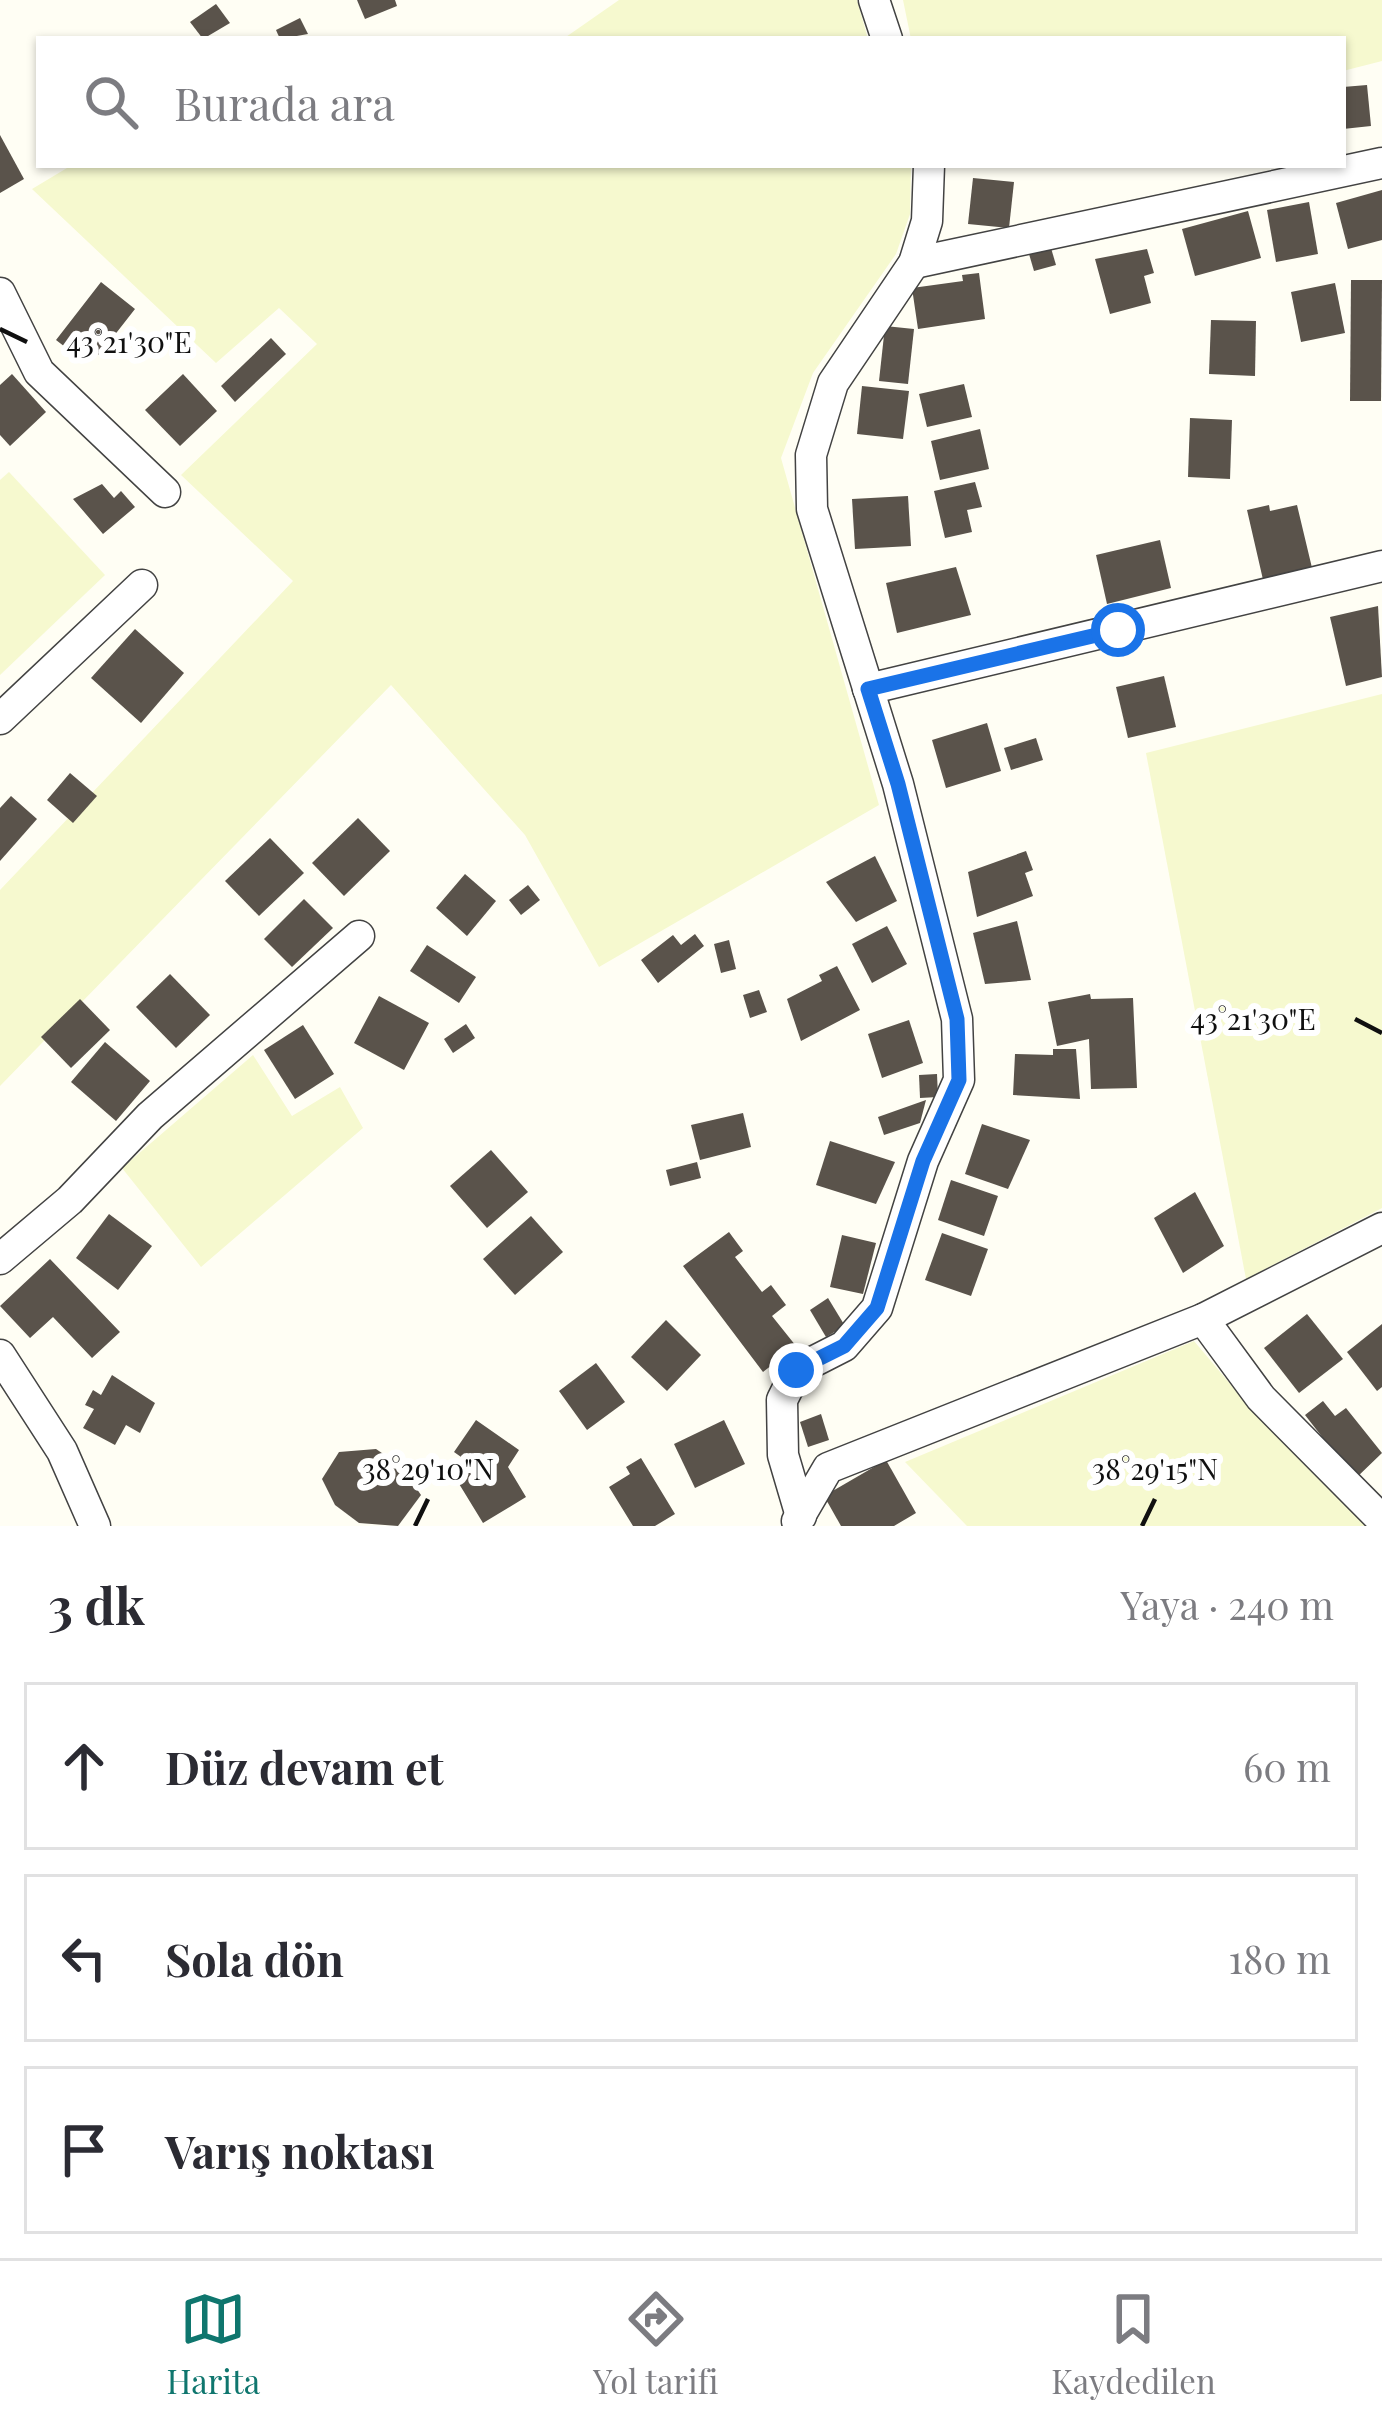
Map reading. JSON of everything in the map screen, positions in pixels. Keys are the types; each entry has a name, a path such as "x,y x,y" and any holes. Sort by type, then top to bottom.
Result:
{"street":[{"path":"874,0 886,36"},
{"path":"914,263 1382,163"},
{"path":"797,1521 783,1455 782,1400 796,1370 844,1346 877,1308 923,1161 959,1080 957,1019 898,784 812,509 811,455 833,383 914,263 927,221 928,168"},
{"path":"0,293 39,372 165,492"},
{"path":"868,689 1382,566"},
{"path":"0,719 142,585"},
{"path":"0,1259 70,1200 150,1116 359,936"},
{"path":"797,1521 828,1468 1203,1319 1382,1228"},
{"path":"1203,1319 1261,1398 1382,1520"},
{"path":"0,1355 62,1451 95,1526"}],"green space":[{"path":"619,0 857,0 867,36 567,36"},
{"path":"903,0 1382,0 1382,61 1346,70 1346,36 910,36"},
{"path":"67,168 911,168 910,214 896,254 813,373 781,458 879,805 599,967 525,835 391,685 0,1086 0,890 293,581 181,475 317,344 279,308 216,363 32,189"},
{"path":"9,472 105,575 0,675 0,480"},
{"path":"1382,694 1382,1208 1246,1279 1146,753"},
{"path":"253,1055 292,1116 340,1087 363,1128 201,1267 122,1168"},
{"path":"1194,1341 1253,1411 1366,1526 967,1526 905,1462"}],"building":[{"path":"357,0 395,0 397,6 365,19"},
{"path":"216,4 230,23 201,36 190,22"},
{"path":"300,18 308,34 279,36 276,30"},
{"path":"1367,85 1371,126 1346,129 1346,87"},
{"path":"0,135 24,179 0,193"},
{"path":"973,178 1014,182 1009,228 968,224"},
{"path":"1382,190 1382,240 1348,249 1336,203"},
{"path":"1309,202 1318,254 1276,262 1267,210"},
{"path":"1248,211 1261,258 1195,276 1182,229"},
{"path":"1051,248 1056,265 1034,271 1029,254"},
{"path":"1147,249 1154,273 1144,276 1151,303 1110,314 1095,259"},
{"path":"979,273 985,319 918,329 912,288 963,281 962,275"},
{"path":"1351,280 1382,280 1381,401 1350,401"},
{"path":"101,282 135,309 99,355 87,345 78,357 56,340"},
{"path":"1335,283 1345,333 1301,342 1291,292"},
{"path":"1211,320 1256,321 1255,376 1209,374"},
{"path":"885,326 914,329 908,384 879,381"},
{"path":"271,338 286,354 235,402 221,386"},
{"path":"12,374 46,412 10,446 0,435 0,385"},
{"path":"183,374 217,411 180,446 145,410"},
{"path":"964,384 972,417 927,427 919,394"},
{"path":"862,386 909,391 903,439 857,434"},
{"path":"1190,418 1232,420 1230,479 1188,477"},
{"path":"980,429 989,469 940,480 931,441"},
{"path":"975,482 982,507 967,510 972,532 945,538 934,491"},
{"path":"102,484 114,498 121,491 135,507 103,534 73,499"},
{"path":"908,496 911,546 855,549 852,499"},
{"path":"1269,505 1270,511 1297,505 1313,572 1264,584 1247,510"},
{"path":"1160,540 1171,588 1107,604 1096,555"},
{"path":"956,567 971,615 897,633 886,583"},
{"path":"1378,606 1382,677 1346,686 1330,617"},
{"path":"135,629 184,673 141,723 91,678"},
{"path":"1164,676 1176,727 1128,738 1116,687"},
{"path":"987,723 1001,771 946,788 932,740"},
{"path":"1036,738 1043,760 1011,770 1004,748"},
{"path":"70,773 97,796 73,823 47,800"},
{"path":"11,796 37,819 0,861 0,808"},
{"path":"358,818 390,851 344,896 312,863"},
{"path":"270,838 304,873 259,916 225,881"},
{"path":"1026,851 1033,870 1025,873 1033,896 977,917 968,872"},
{"path":"875,856 897,901 856,922 826,882"},
{"path":"465,874 496,901 467,936 436,908"},
{"path":"528,885 540,900 521,915 509,900"},
{"path":"304,899 333,928 292,967 264,939"},
{"path":"1017,921 1031,980 985,984 973,933"},
{"path":"887,926 907,964 872,983 852,944"},
{"path":"695,934 704,946 658,983 641,960 673,935 681,945"},
{"path":"729,940 736,969 721,973 714,944"},
{"path":"427,945 476,977 459,1003 410,971"},
{"path":"837,966 860,1010 801,1041 787,999 822,981 819,975"},
{"path":"170,974 210,1015 176,1048 136,1007"},
{"path":"759,990 767,1012 750,1018 743,995"},
{"path":"1090,994 1091,999 1133,998 1137,1088 1091,1089 1089,1039 1057,1046 1048,1002"},
{"path":"379,996 429,1023 404,1070 354,1043"},
{"path":"80,999 110,1030 71,1068 41,1037"},
{"path":"909,1020 923,1063 882,1078 868,1034"},
{"path":"466,1024 475,1038 453,1053 444,1039"},
{"path":"303,1025 334,1074 295,1099 264,1050"},
{"path":"105,1042 150,1081 116,1121 71,1082"},
{"path":"1053,1049 1076,1049 1080,1099 1013,1095 1015,1054 1053,1055"},
{"path":"937,1074 938,1097 920,1098 919,1075"},
{"path":"926,1100 920,1123 884,1135 878,1117"},
{"path":"743,1113 751,1147 700,1160 691,1125"},
{"path":"982,1124 1030,1140 1008,1189 965,1174"},
{"path":"830,1141 895,1162 876,1204 816,1185"},
{"path":"491,1150 528,1192 487,1228 450,1186"},
{"path":"697,1162 701,1178 670,1186 666,1170"},
{"path":"951,1180 998,1196 984,1236 938,1220"},
{"path":"1195,1192 1224,1246 1183,1273 1154,1218"},
{"path":"109,1214 152,1246 118,1290 76,1258"},
{"path":"531,1216 563,1252 515,1295 483,1259"},
{"path":"729,1232 743,1251 735,1257 762,1292 771,1285 786,1305 772,1316 796,1346 763,1372 683,1266"},
{"path":"942,1233 988,1249 971,1296 925,1280"},
{"path":"842,1235 876,1243 863,1294 830,1287"},
{"path":"50,1259 120,1332 92,1358 53,1317 30,1338 0,1306"},
{"path":"828,1298 845,1326 826,1337 810,1310"},
{"path":"1307,1314 1343,1359 1299,1393 1264,1348"},
{"path":"666,1320 701,1355 667,1391 631,1357"},
{"path":"1382,1324 1382,1387 1377,1391 1347,1352"},
{"path":"596,1363 625,1402 587,1430 559,1391"},
{"path":"112,1375 155,1403 140,1433 126,1425 115,1445 83,1428 94,1409 85,1405 93,1390 101,1395"},
{"path":"1323,1401 1335,1416 1346,1408 1382,1453 1355,1479 1305,1415"},
{"path":"821,1414 829,1440 808,1447 800,1422"},
{"path":"476,1420 519,1450 508,1467 526,1497 483,1523 453,1474 471,1464 454,1452"},
{"path":"724,1420 745,1464 695,1488 674,1444"},
{"path":"376,1449 401,1466 421,1495 398,1526 359,1523 335,1505 322,1479 339,1452"},
{"path":"641,1458 675,1514 655,1526 633,1526 609,1487 630,1474 626,1467"},
{"path":"886,1460 916,1513 894,1526 841,1526 824,1496"}],"route":[{"path":"796,1370 844,1346 877,1308 923,1161 959,1080 957,1019 898,784 868,689 1118,630"}]}
